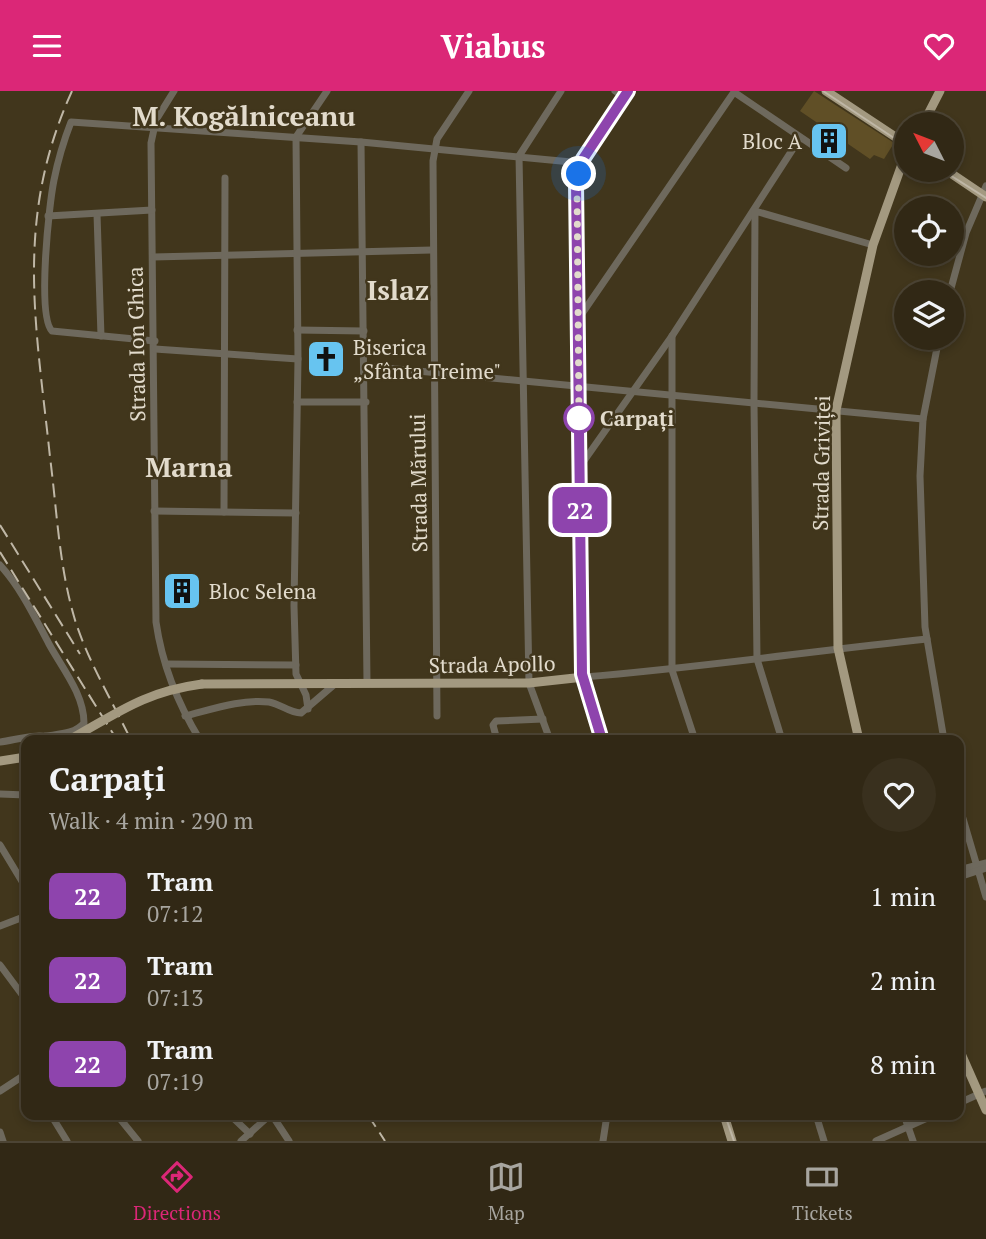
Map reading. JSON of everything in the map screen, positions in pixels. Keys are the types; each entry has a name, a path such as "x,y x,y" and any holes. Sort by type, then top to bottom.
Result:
{"main road":[{"path":"826,91 894,136"},
{"path":"929,112 940,91"},
{"path":"602,735 584,677 577,187 582,163 628,94"},
{"path":"964,180 985,192"},
{"name":"Strada Griviței","path":"858,735 838,648 836,410 873,245 896,182"},
{"name":"Strada Apollo","path":"77,735 122,708 145,698 165,690 202,684 529,683 584,677"},
{"path":"0,761 21,758"},
{"path":"964,1059 982,1093 986,1109"},
{"path":"726,1120 732,1141"}],"street":[{"name":"Strada Ion Ghica","path":"174,91 154,126 151,143 156,622 173,684 185,716 197,735"},
{"path":"308,709 296,665 296,137 327,91"},
{"name":"Strada Mărului","path":"437,716 432,250 434,149 437,139 469,91"},
{"path":"548,735 529,683 519,156 561,91"},
{"path":"615,91 628,94"},
{"path":"579,318 734,92 846,168"},
{"path":"298,359 155,345 52,331 48,327 45,294 48,216 57,165 71,122 361,142 582,163"},
{"path":"581,466 672,336 800,138"},
{"path":"361,142 366,402 367,683"},
{"path":"224,512 226,178"},
{"path":"953,280 961,247 985,192"},
{"path":"48,216 152,211"},
{"path":"755,211 873,245"},
{"path":"755,211 757,659 780,735"},
{"path":"97,214 101,336"},
{"path":"153,257 226,253 432,250"},
{"path":"297,330 365,331"},
{"path":"672,336 672,670 693,735"},
{"path":"937,350 923,419 921,541 927,639 943,735"},
{"path":"365,366 923,419"},
{"path":"297,402 366,402"},
{"path":"154,511 296,513"},
{"path":"0,565 16,585 75,688 84,723 69,732 52,735"},
{"name":"Strada Apollo","path":"584,677 672,670 927,639"},
{"path":"166,664 296,665"},
{"path":"185,716 248,702 275,703 296,713 304,712 336,683"},
{"path":"496,735 493,726 496,721 543,719"},
{"path":"0,742 21,739"},
{"path":"0,794 21,795"},
{"path":"964,820 980,868 986,897"},
{"path":"0,845 21,880"},
{"path":"980,868 986,863"},
{"path":"0,926 21,918"},
{"path":"0,965 21,993"},
{"path":"0,1091 21,1077"},
{"path":"964,1101 982,1093"},
{"path":"54,1120 67,1141"},
{"path":"121,1120 138,1141"},
{"path":"235,1120 250,1134"},
{"path":"241,1141 265,1120"},
{"path":"274,1120 289,1141"},
{"path":"603,1141 606,1120"},
{"path":"818,1120 824,1141"},
{"path":"906,1120 913,1141"},
{"path":"876,1141 923,1120"},
{"path":"0,1132 4,1141"}],"shaded area":[{"path":"814,91 894,143 884,159 874,155 870,159 800,111"}],"tram line":[{"name":"22","path":"600,735 582,674 576,183 583,159 628,91"},
{"path":"603,735 585,674 579,186 585,161 632,91"},
{"path":"823,91 894,138"},
{"path":"961,182 986,198"},
{"path":"727,1120 734,1141"}],"railway":[{"path":"72,91 54,138 42,183 36,228 34,272 39,362 65,580 75,620 87,651 128,735"},
{"path":"0,525 80,654"},
{"path":"0,552 114,735"},
{"path":"371,1120 385,1141"}],"place":[{"name":"Bloc A","path":"829,141"},
{"name":"Biserica „Sfânta Treime\"","path":"326,359"},
{"name":"Carpați","path":"579,418"},
{"name":"Bloc Selena","path":"182,591"}],"district":[{"name":"M. Kogălniceanu","path":"244,115"},
{"name":"Islaz","path":"398,289"},
{"name":"Marna","path":"189,466"}],"route":[{"path":"579,174 579,418"}]}
